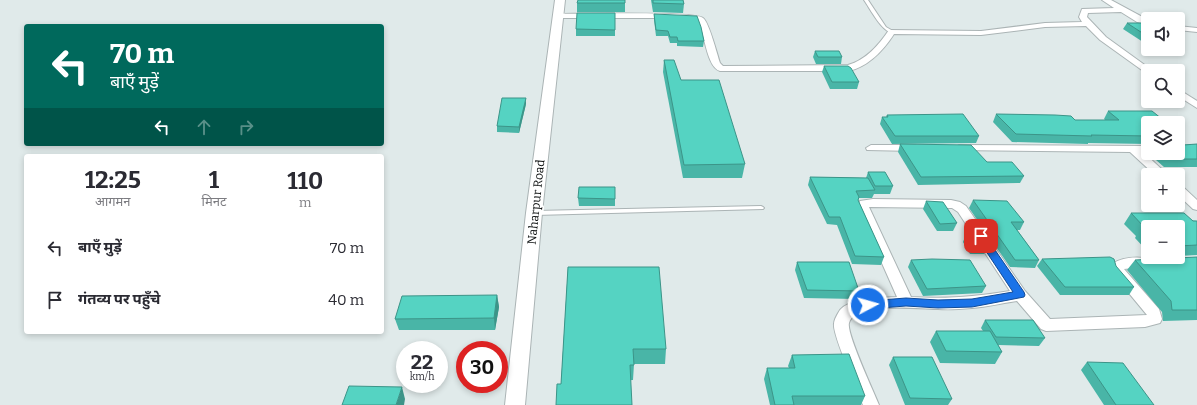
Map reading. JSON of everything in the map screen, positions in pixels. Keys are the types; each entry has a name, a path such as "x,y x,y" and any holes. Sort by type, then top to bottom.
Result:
{"street":[{"name":"Naharpur Road","path":"515,405 534,213 556,16 560,0"},
{"path":"1106,0 1141,20"},
{"path":"1122,10 1085,11 1083,17 1100,36 1141,65"},
{"path":"556,16 675,16 699,18 702,22 716,64 720,68 731,69 849,68 858,65 880,49 892,32 981,33 1045,25 1088,24"},
{"path":"1185,29 1195,30"},
{"path":"1185,97 1197,105"},
{"path":"870,148 926,148"},
{"path":"950,148 1141,149"},
{"path":"1133,149 1154,168"},
{"path":"1185,195 1197,206"},
{"path":"906,302 863,207 864,204 956,205 965,213 1020,295 1046,325 1145,322 1155,319 1154,313 1119,272 1117,267 1122,264 1141,263"},
{"path":"871,405 844,337 841,324 846,313 857,307 906,302 938,304 972,303 1020,295"}],"lane":[{"path":"866,0 885,28 892,32"},
{"path":"534,213 761,208"}],"building":[{"path":"578,0 625,0 625,3 577,3"},
{"path":"653,0 683,0 684,4 653,3"},
{"path":"577,13 615,13 615,30 576,29"},
{"path":"654,14 697,16 704,41 678,41 677,37 670,37 668,31 656,30"},
{"path":"1127,23 1141,23 1141,32"},
{"path":"815,51 839,51 842,57 818,57"},
{"path":"664,60 674,60 681,80 719,80 745,164 684,165"},
{"path":"824,66 848,66 851,68 859,82 832,82"},
{"path":"502,98 526,98 519,127 497,126"},
{"path":"1108,111 1152,111 1158,116 1141,116 1141,136 1091,135 1092,136 1016,134 996,114 1071,116 1075,120 1119,120"},
{"path":"963,114 979,136 895,136 882,117 888,117 887,115"},
{"path":"900,144 971,145 987,162 1012,162 1024,176 921,177"},
{"path":"1197,144 1197,159 1185,159 1185,145"},
{"path":"868,172 885,172 893,186 875,186"},
{"path":"810,177 868,178 875,190 856,191 859,197 858,200 884,257 855,256 840,217 829,217"},
{"path":"579,187 615,187 615,199 578,198"},
{"path":"973,200 1007,201 1024,222 1011,222 1039,260 1015,260"},
{"path":"926,201 943,202 957,223 940,224"},
{"path":"1131,213 1184,213 1193,221 1197,221 1197,245 1185,246 1185,220 1141,220 1141,224"},
{"path":"965,237 978,238 986,250 972,250"},
{"path":"1110,257 1114,259 1116,266 1134,287 1065,287 1042,259"},
{"path":"1197,257 1197,310 1172,310 1171,301 1135,260 1141,260 1141,264 1185,264 1185,258"},
{"path":"911,260 970,260 986,286 927,289"},
{"path":"797,262 849,262 859,291 807,290"},
{"path":"568,267 659,267 666,349 633,349 634,365 630,365 632,405 556,405 557,384 561,384"},
{"path":"497,295 494,318 395,319 402,296"},
{"path":"985,320 1033,320 1045,338 996,337"},
{"path":"936,331 990,331 1002,352 946,351"},
{"path":"849,354 865,396 792,396 794,405 775,405 767,368 795,368 792,355"},
{"path":"893,357 932,357 952,399 910,398"},
{"path":"1087,362 1123,363 1154,405 1116,405"},
{"path":"349,386 396,387 396,393 400,393 396,405 342,405"}],"route":[{"path":"868,305 906,302 938,304 972,303 1020,295 981,236"}]}
